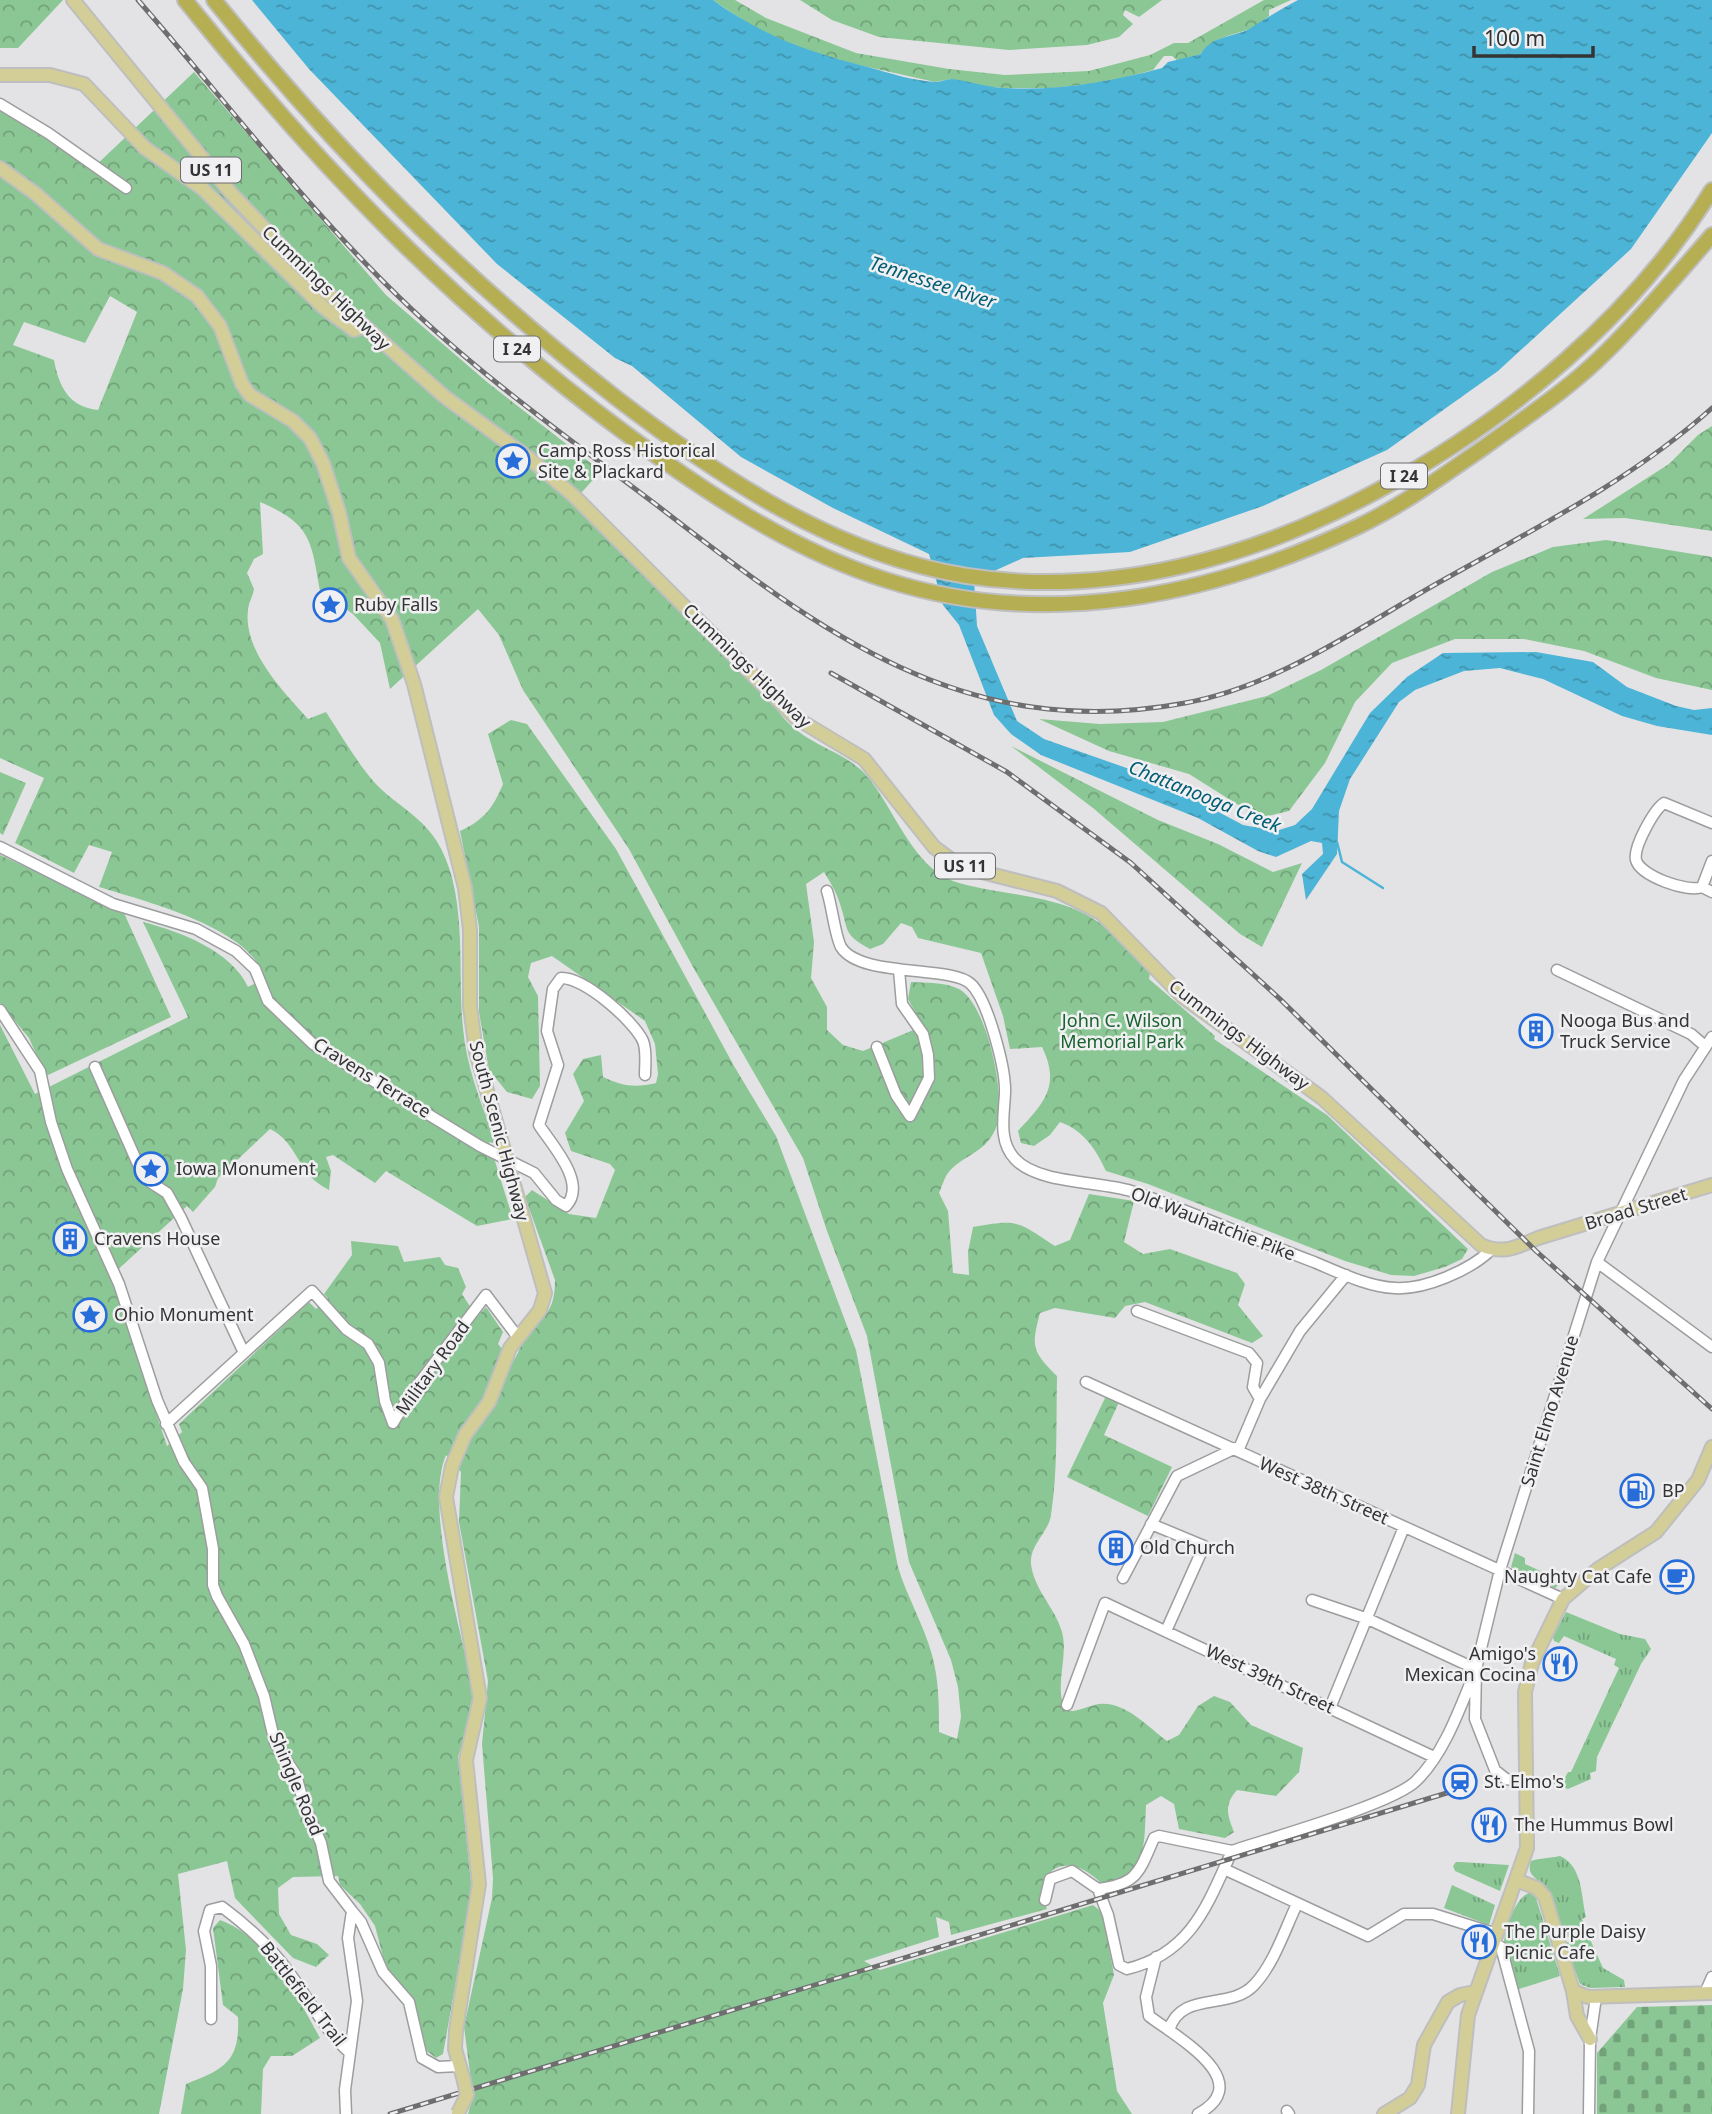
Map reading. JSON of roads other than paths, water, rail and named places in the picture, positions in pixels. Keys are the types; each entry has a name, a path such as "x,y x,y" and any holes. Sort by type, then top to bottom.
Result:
{"highway":[{"name":"I 24","path":"185,0 307,148 370,213 438,280 556,382 657,457 749,517 811,550 857,570 929,592 1007,604 1077,605 1127,600 1207,585 1265,566 1361,525 1422,491 1519,423 1602,356 1712,235"},
{"name":"I 24","path":"214,0 281,83 393,204 450,260 571,362 688,450 778,507 845,540 923,566 999,580 1065,582 1122,578 1184,567 1298,530 1416,470 1517,398 1591,335 1640,285 1712,190"}],"main road":[{"name":"Cummings Highway","path":"73,0 269,236 363,327 445,397 530,459 591,512 796,718 864,759 934,847 950,859 978,871 1057,891 1101,913 1183,997 1322,1098 1481,1245 1492,1250"},
{"path":"0,75 50,75 84,84 145,148 203,189 323,307 348,328 363,327"},
{"name":"South Scenic Highway","path":"0,168 36,194 97,249 163,273 197,296 211,311 226,337 242,384 250,395 293,421 314,446 337,504 349,558 399,632 465,888 470,930 472,1034 545,1293 540,1310 517,1336 505,1358 495,1392 458,1450 446,1497 480,1698 466,1760 479,1884 456,2030 459,2066 467,2095 458,2113"},
{"name":"Broad Street","path":"1492,1250 1514,1249 1560,1231 1712,1185"},
{"path":"1458,2114 1464,2035 1475,1992 1527,1845 1525,1692 1537,1651 1563,1598 1598,1569 1657,1532 1698,1480 1712,1447"},
{"path":"1516,1880 1537,1888 1545,1897 1573,1991 1577,2016 1590,2039"},
{"path":"1573,1991 1582,1996 1596,1997 1709,1993"},
{"path":"1384,2114 1400,2106 1414,2092 1424,2045 1448,2002 1460,1995 1475,1992"}],"street":[{"path":"0,104 48,133 126,188"},
{"path":"1712,823 1664,803 1655,809 1636,852 1636,862 1642,870 1681,889 1693,891 1707,889 1712,862"},
{"name":"Cravens Terrace","path":"0,847 113,904 196,929 236,951 255,969 268,1001 313,1044 480,1146 505,1156 534,1173 556,1200 566,1206 571,1200 574,1186 565,1166 539,1125 558,1065 547,1031 552,989 561,978 579,981 633,1024 645,1045 645,1075"},
{"name":"Old Wauhatchie Pike","path":"827,891 842,950 853,959 899,970 962,979 972,984 992,1020 1006,1091 1003,1139 1015,1159 1033,1172 1129,1191 1346,1275 1394,1289 1444,1277 1492,1250"},
{"path":"877,1047 895,1096 910,1116 929,1078 928,1055 923,1034 902,1004 899,970"},
{"path":"1557,970 1691,1034 1705,1046"},
{"path":"0,1010 40,1071 51,1122 66,1169 119,1284 166,1424"},
{"name":"Saint Elmo Avenue","path":"1527,1782 1506,1779 1495,1770 1475,1719 1476,1669 1500,1570 1597,1262 1684,1080 1712,1037"},
{"path":"95,1067 137,1162 150,1182 167,1193 244,1353"},
{"path":"1597,1262 1712,1347"},
{"path":"1123,1578 1177,1476 1240,1446 1260,1399 1312,1313 1346,1275"},
{"name":"Military Road","path":"166,1424 312,1291 346,1329 368,1344 379,1363 385,1401 393,1423 486,1295 517,1336"},
{"path":"1137,1311 1249,1353 1257,1363 1253,1387 1260,1399"},
{"name":"West 38th Street","path":"1086,1382 1563,1598"},
{"name":"Shingle Road","path":"166,1424 184,1462 202,1488 214,1549 213,1585 244,1644 264,1696 275,1743 296,1775 321,1843 329,1881 361,1922 383,1972 409,2002 422,2058 438,2067 459,2066"},
{"path":"1151,1524 1204,1546 1166,1630"},
{"path":"1330,1708 1404,1527"},
{"path":"1098,1889 1120,1886 1133,1879 1141,1870 1154,1838 1159,1836 1232,1851 1401,1792 1415,1783 1434,1757 1476,1669 1368,1619 1312,1600"},
{"name":"West 39th Street","path":"1067,1705 1105,1603 1434,1757"},
{"path":"1045,1900 1050,1879 1072,1871 1098,1889 1108,1915 1119,1965 1126,1969 1178,1945 1195,1928 1232,1851"},
{"path":"1224,1869 1368,1936 1404,1914 1433,1914 1495,1939 1501,1947 1528,2052 1528,2114"},
{"path":"1169,2030 1173,2016 1183,2009 1235,1995 1254,1986 1297,1903"},
{"name":"Battlefield Trail","path":"211,2019 211,1966 204,1931 210,1910 222,1907 265,1943 292,1976 334,2039 349,2053"},
{"path":"346,2114 349,2053 357,2001 348,1938 352,1911"},
{"path":"1156,1957 1146,1997 1149,2016 1201,2056 1219,2076 1220,2092 1212,2104 1198,2114"},
{"path":"1709,1993 1712,1977"},
{"path":"1589,2114 1590,2039 1596,1997"}],"water":[{"name":"Tennessee River","path":"252,0 713,0 768,33 806,49 846,61 919,80 936,82 952,79 1024,89 1084,84 1162,68 1168,62 1201,54 1210,44 1249,29 1298,0 1712,0 1712,133 1631,249 1498,371 1387,450 1263,506 1130,552 1023,558 974,580 977,626 1017,721 1044,739 1155,778 1243,825 1276,831 1295,825 1312,809 1370,713 1407,677 1443,653 1536,652 1593,662 1627,687 1676,706 1694,710 1712,708 1712,735 1657,726 1622,716 1543,679 1500,668 1464,671 1415,690 1399,702 1350,779 1339,811 1337,854 1306,900 1302,874 1323,854 1322,843 1311,841 1276,857 1258,851 1198,818 1041,755 1011,734 994,715 959,625 943,605 929,554 833,508 741,457 632,366 615,358 497,264 309,69"}],"waterway":[{"path":"1337,842 1342,862 1383,888"}],"railway":[{"path":"138,0 266,152 364,262 429,325 491,379 775,594 836,633 898,666 963,691 1031,707 1105,711 1185,703 1254,683 1319,652 1583,501 1650,458 1712,408"},
{"path":"831,673 1007,772 1131,863 1280,999 1536,1251 1712,1409"},
{"path":"390,2114 1460,1789"}],"place":[{"name":"Camp Ross Historical Site & Plackard","path":"513,461"},
{"name":"Ruby Falls","path":"330,605"},
{"name":"Nooga Bus and Truck Service","path":"1536,1031"},
{"name":"Iowa Monument","path":"151,1169"},
{"name":"Cravens House","path":"70,1239"},
{"name":"Ohio Monument","path":"90,1315"},
{"name":"BP","path":"1637,1491"},
{"name":"Old Church","path":"1116,1548"},
{"name":"Naughty Cat Cafe","path":"1677,1577"},
{"name":"Amigo's Mexican Cocina","path":"1560,1664"},
{"name":"St. Elmo's","path":"1460,1782"},
{"name":"The Hummus Bowl","path":"1489,1825"},
{"name":"The Purple Daisy Picnic Cafe","path":"1479,1942"}],"water label":[{"name":"Chattanooga Creek","path":"1205,796"}],"park label":[{"name":"John C. Wilson Memorial Park","path":"1122,1031"}]}
